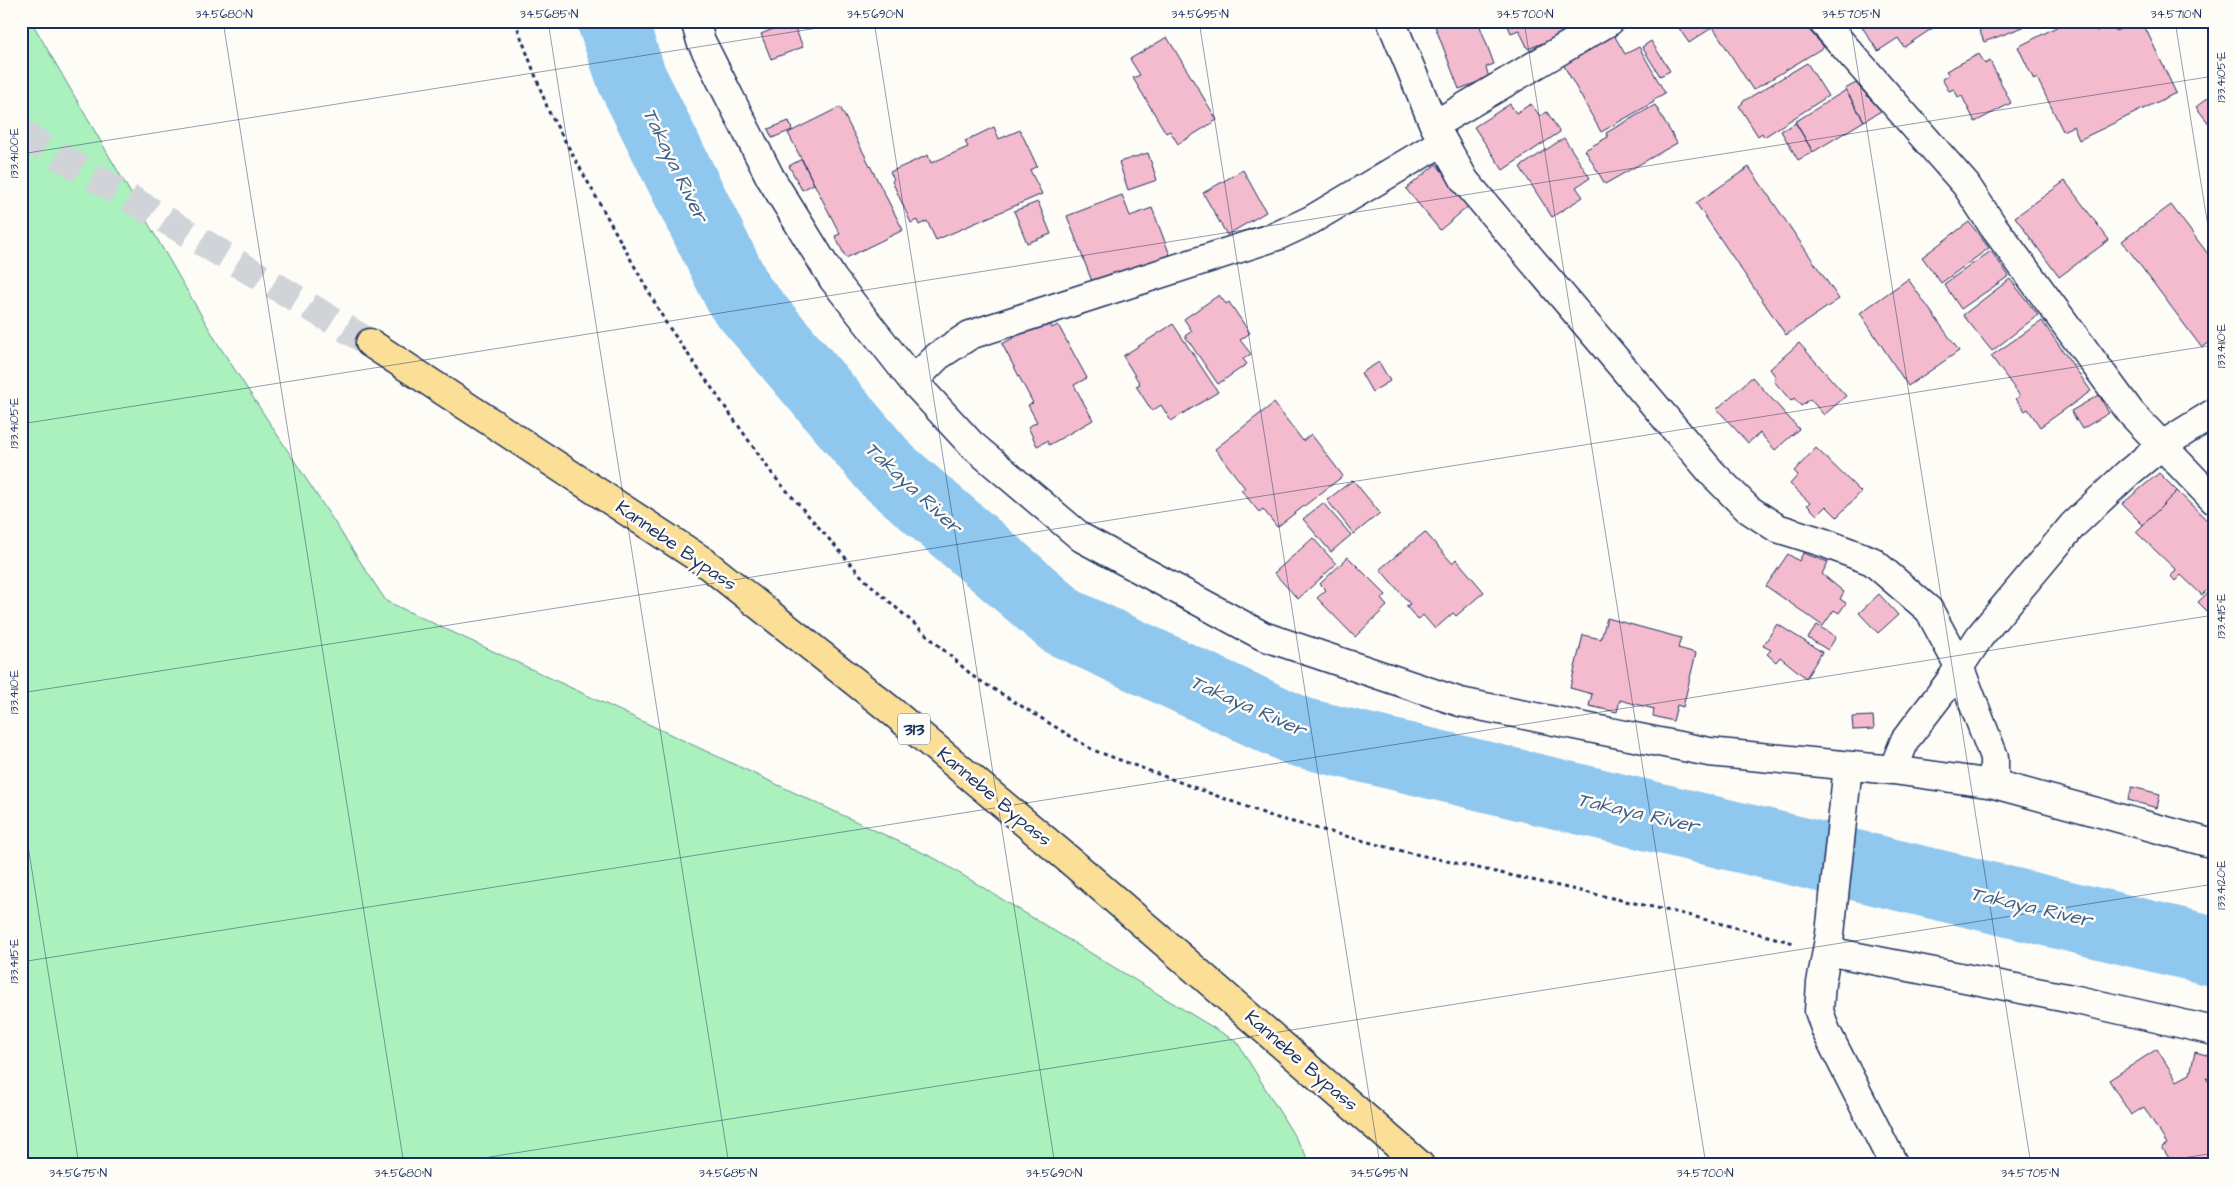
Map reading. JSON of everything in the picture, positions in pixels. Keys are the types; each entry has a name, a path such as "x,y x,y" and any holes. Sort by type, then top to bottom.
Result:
{"highway":[{"name":"Kannebe Bypass","path":"370,343 703,561 888,708 1074,864 1420,1165"}],"street":[{"path":"695,21 701,41 770,177 832,279 913,381 971,444 1082,538 1263,636 1460,702 1709,752 1847,776 1893,770 1994,784 2214,844"},
{"path":"1391,21 1438,134 1465,181 1712,473 1748,509 1777,528 1822,542 1872,561 1929,610 1959,666 1994,757 1994,784"},
{"path":"913,381 938,356 970,335 1277,236 1311,220 1610,21"},
{"path":"1822,21 1966,185 1993,226 2131,413 2214,500"},
{"path":"1893,770 1905,740 1948,684 1980,636 2073,526 2128,473 2161,446 2214,414"},
{"path":"1847,776 1829,943 1819,1011 1826,1031 1894,1165"},
{"path":"1829,943 2214,1031"}],"path":[{"path":"516,21 549,112 666,322 773,474 864,579 974,677 1093,750 1274,817 1402,851 1688,915 1829,943"}],"green space":[{"path":"21,21 31,21 218,344 386,601 936,859 1237,1042 1312,1165 21,1165"}],"building":[{"path":"792,21 803,47 771,59 761,34"},
{"path":"1448,21 1478,21 1494,64 1486,67 1489,78 1459,89 1435,26"},
{"path":"1506,21 1587,21 1588,25 1528,49 1519,30 1511,33"},
{"path":"1674,21 1801,21 1824,47 1753,90 1713,27 1689,43"},
{"path":"1858,21 1937,21 1939,24 1904,47 1898,38 1878,51"},
{"path":"1976,21 2029,21 2031,24 1984,42"},
{"path":"2068,21 2092,21 2096,31 2113,24 2116,31 2136,21 2142,21 2176,93 2079,140 2073,126 2063,131 2037,78 2034,80 2018,47"},
{"path":"1614,35 1625,54 1639,47 1665,93 1653,100 1654,102 1601,132 1563,64"},
{"path":"1167,37 1217,120 1178,144 1170,131 1166,133 1133,78 1140,75 1130,59"},
{"path":"1651,41 1670,71 1660,76 1642,47"},
{"path":"1979,54 1985,64 1990,61 2011,103 1975,122 1962,96 1958,97 1954,89 1949,91 1942,79 1949,75 1946,71"},
{"path":"1807,63 1828,96 1764,137 1762,133 1758,136 1739,106 1742,102"},
{"path":"1856,83 1881,111 1864,121 1845,89"},
{"path":"1846,90 1864,121 1813,152 1795,122"},
{"path":"2214,93 2214,130 2196,107"},
{"path":"1510,104 1516,113 1531,104 1540,116 1547,112 1560,132 1503,170 1474,127"},
{"path":"1655,105 1677,143 1605,184 1585,150 1608,137 1606,133"},
{"path":"840,107 903,230 846,258 835,236 840,234 788,133"},
{"path":"789,121 792,130 772,138 768,129"},
{"path":"1796,123 1813,152 1798,160 1781,131"},
{"path":"994,127 999,139 1020,130 1037,166 1030,170 1042,194 936,240 927,221 919,225 917,220 911,223 892,181 894,179 890,172 928,155 931,163 968,147 965,141"},
{"path":"1564,138 1590,178 1576,187 1583,197 1552,217 1520,167"},
{"path":"1148,153 1157,180 1128,190 1119,162"},
{"path":"802,159 814,184 802,190 789,166"},
{"path":"1436,164 1470,205 1440,230 1406,189"},
{"path":"1749,167 1839,299 1786,335 1696,203"},
{"path":"1243,170 1266,212 1227,235 1203,193"},
{"path":"2065,181 2109,240 2059,277 2015,217"},
{"path":"1122,195 1130,216 1152,208 1170,255 1093,284 1067,216"},
{"path":"1038,202 1051,234 1027,243 1014,211"},
{"path":"2171,205 2214,262 2214,339 2202,348 2122,241"},
{"path":"1969,222 1989,248 1941,283 1922,257"},
{"path":"1991,251 2009,276 1961,309 1944,284"},
{"path":"1908,279 1959,351 1908,386 1860,313"},
{"path":"2010,279 2038,315 1992,351 1963,315"},
{"path":"1219,295 1226,304 1229,302 1250,333 1240,340 1251,354 1243,359 1247,364 1218,384 1185,336 1192,331 1184,319"},
{"path":"1048,319 1052,328 1058,325 1087,378 1074,385 1093,420 1049,445 1047,441 1037,446 1028,427 1037,422 1028,405 1033,403 1002,344"},
{"path":"2042,321 2091,391 2040,427 2028,409 2025,411 2016,399 2020,396 1991,356"},
{"path":"1173,324 1218,392 1171,421 1161,405 1152,411 1136,386 1140,384 1123,356"},
{"path":"1799,343 1846,396 1824,415 1810,399 1801,406 1794,398 1791,401 1773,380 1776,377 1770,369"},
{"path":"1379,362 1390,381 1372,392 1361,373"},
{"path":"1752,377 1799,429 1775,450 1760,433 1748,443 1717,409"},
{"path":"2099,395 2109,413 2082,429 2071,411"},
{"path":"1274,403 1303,441 1311,434 1343,476 1277,527 1263,509 1259,512 1241,490 1245,488 1215,449"},
{"path":"1816,448 1861,492 1837,517 1826,506 1817,515 1807,505 1810,503 1790,484 1798,475 1794,471"},
{"path":"2159,473 2177,491 2143,525 2122,504"},
{"path":"1353,480 1380,513 1354,534 1327,500"},
{"path":"2177,491 2214,527 2214,583 2202,595 2181,575 2175,581 2171,576 2176,570 2136,532"},
{"path":"1323,503 1351,535 1331,552 1303,519"},
{"path":"1425,532 1452,563 1456,559 1484,592 1456,616 1453,613 1435,629 1423,615 1418,620 1406,606 1410,604 1380,569"},
{"path":"1313,538 1336,564 1298,599 1274,573"},
{"path":"1803,553 1828,562 1822,574 1844,592 1840,599 1846,603 1839,613 1834,610 1823,626 1766,586 1788,554 1799,561"},
{"path":"1348,557 1386,595 1381,599 1387,606 1355,637 1317,598 1326,590 1320,584"},
{"path":"2214,587 2214,618 2198,602"},
{"path":"1879,594 1898,615 1878,633 1859,613"},
{"path":"1607,618 1681,638 1678,648 1696,653 1683,707 1677,705 1673,721 1653,716 1654,709 1620,700 1617,712 1589,706 1592,694 1570,688 1583,635 1601,639"},
{"path":"1777,624 1822,652 1806,678 1780,657 1776,662 1767,654 1771,650 1763,646"},
{"path":"1817,625 1836,637 1828,650 1808,638"},
{"path":"1873,716 1874,729 1853,730 1852,717"},
{"path":"2132,787 2160,794 2157,808 2128,800"},
{"path":"2157,1049 2177,1081 2190,1074 2195,1052 2214,1057 2214,1080 2206,1078 2214,1090 2214,1165 2173,1165 2162,1147 2167,1144 2144,1107 2131,1115 2109,1080"}],"waterway":[{"name":"Takaya River","path":"612,21 632,79 740,297 887,470 1063,622 1299,732 2214,951"}],"tunnel":[{"path":"21,133 370,343"}]}
